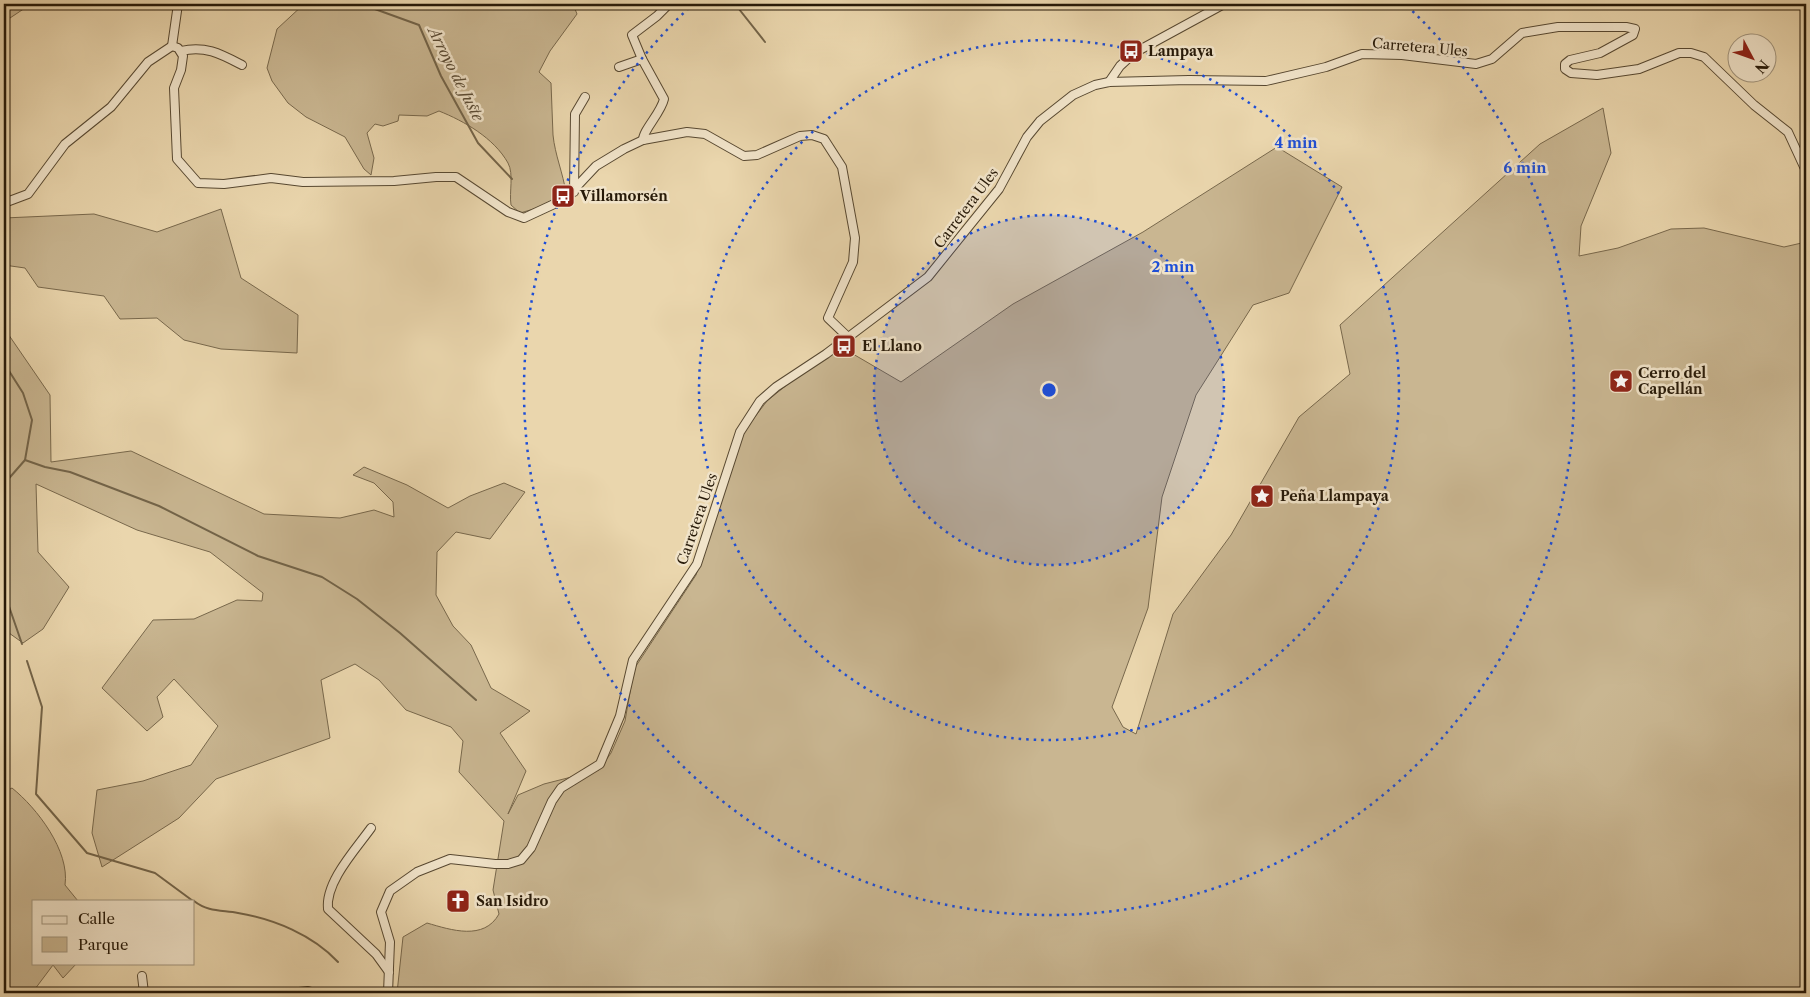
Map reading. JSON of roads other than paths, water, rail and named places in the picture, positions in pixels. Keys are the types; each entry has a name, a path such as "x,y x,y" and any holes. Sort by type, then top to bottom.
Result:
{"street":[{"path":"4,203 28,194 65,144 111,107 148,62 172,46 178,4"},
{"path":"643,140 643,134 662,108 664,99 642,59 632,35 669,4"},
{"path":"1109,82 1120,66 1134,53 1224,4"},
{"name":"Carretera Ules","path":"388,993 390,942 381,912 390,891 418,872 450,859 495,864 508,864 521,860 532,848 552,801 561,788 600,764 620,716 633,660 697,564 740,432 760,401 776,387 848,337 928,277 999,189 1018,151 1040,121 1073,95 1095,85 1109,82 1266,81 1326,67 1362,54 1402,55 1476,64 1492,59 1522,33 1558,26 1626,27 1634,29 1633,35 1600,53 1570,60 1565,64 1565,69 1571,73 1604,75 1638,69 1680,53 1691,53 1704,57 1754,106 1788,132 1806,171"},
{"path":"172,46 181,51 190,49 214,50 242,66"},
{"path":"181,51 181,70 174,88 177,159 198,183 224,184 271,178 303,182 394,181 456,177 508,212 524,218 565,199 574,192 596,166 643,140 687,132 704,134 744,156 757,155 800,136 812,135 824,139 842,166 855,238 853,262 828,318 848,337"},
{"path":"619,67 642,59"},
{"path":"574,192 576,114 585,97"},
{"path":"371,828 331,886 327,898 328,909 370,947 389,972"},
{"path":"142,976 144,993"},
{"path":"290,993 308,991 315,993"}],"waterway":[{"name":"Arroyo de Juste","path":"361,4 419,25 441,76 478,143 512,179"},
{"path":"735,4 765,42"},
{"path":"4,363 23,393 32,420 25,460"},
{"path":"25,460 45,467 70,472 159,506 258,556 322,577 357,599 400,633 476,700"},
{"path":"4,484 25,460"},
{"path":"4,592 22,644"},
{"path":"27,661 42,707 36,794 87,853 155,873 192,900"},
{"path":"195,902 210,909 252,916 279,924 305,936 328,952 338,962"}],"place":[{"name":"Lampaya","path":"1131,51"},
{"name":"Villamorsén","path":"563,196"},
{"name":"El Llano","path":"844,346"},
{"name":"Cerro del Capellán","path":"1621,381"},
{"name":"Peña Llampaya","path":"1262,496"},
{"name":"San Isidro","path":"458,901"}]}
